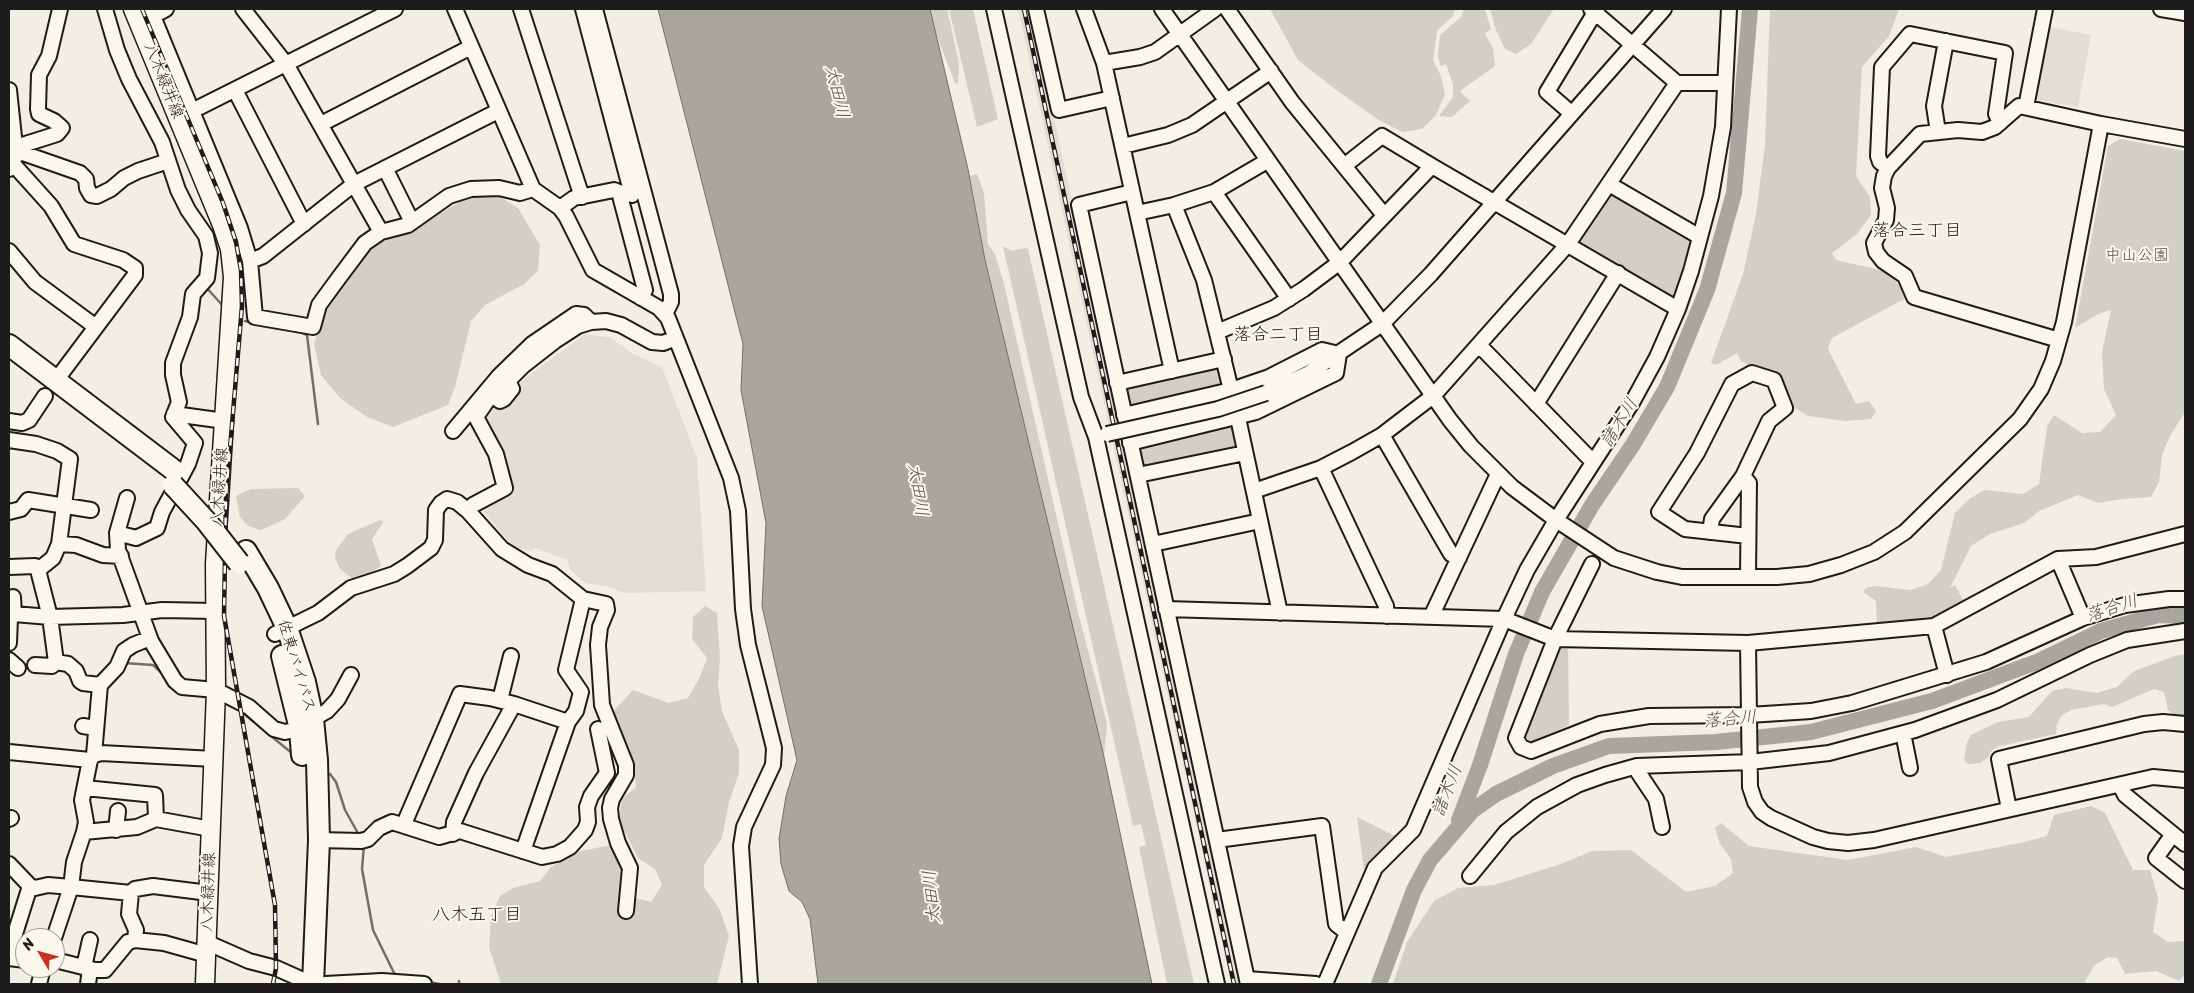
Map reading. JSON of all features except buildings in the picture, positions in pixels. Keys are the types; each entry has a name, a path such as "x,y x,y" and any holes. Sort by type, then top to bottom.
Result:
{"highway":[{"name":"佐東バイパス","path":"9,345 176,480 207,522 242,557 258,597 281,631 289,675 317,760 319,840 307,983"},
{"name":"佐東バイパス","path":"9,362 138,456 176,480"},
{"name":"佐東バイパス","path":"306,724 307,983"}],"main road":[{"name":"八木緑井線","path":"134,9 218,216 230,249 234,276 215,564 216,690 205,984"}],"street":[{"path":"14,158 56,134 62,128 54,121 40,114 38,109 39,75 49,56 60,9"},
{"path":"105,9 126,72 162,142 164,162 178,190 206,236 210,254 207,278 193,294 190,318 174,363 173,375 179,402 173,417 195,443 188,464 162,512 158,528 136,538 117,533"},
{"path":"166,9 152,12 240,228 250,261 255,317 313,327 319,305 366,243 381,232 412,222 449,196 471,188 499,188 520,193 533,189"},
{"path":"243,9 286,64 381,232"},
{"path":"192,111 395,9"},
{"path":"455,9 533,189 560,208 593,270 647,301 665,314 731,478 738,512 743,609 748,645 774,748 773,765 744,826 742,846 750,984"},
{"path":"521,9 582,197"},
{"path":"583,9 632,195"},
{"path":"595,9 671,294 671,302 665,314"},
{"path":"994,9 1081,398 1101,435 1217,984"},
{"path":"1036,9 1059,110 1112,98"},
{"path":"1084,9 1104,64 1172,371"},
{"path":"1162,9 1382,324 1471,446 1498,474 1558,522 1614,558 1657,572 1682,577 1748,577 1808,574 1841,565 1874,552 1905,532 2020,419 2041,389 2059,340 2101,124"},
{"path":"1104,64 1155,52 1215,9"},
{"path":"1227,9 1271,71 1384,215"},
{"path":"1101,435 1218,408 1266,393 1309,373 1382,324 1431,274 1664,9"},
{"path":"1326,984 1346,932 1375,868 1413,830 1507,620 1527,570 1633,401 1658,357 1678,309 1711,196 1723,128 1729,9"},
{"path":"2026,107 2045,9"},
{"path":"2161,9 2185,13"},
{"path":"1571,114 1547,92 1595,10 1678,83 1725,83"},
{"path":"1888,168 1880,162 1878,156 1882,67 1910,34 2005,53 1996,114 2000,123"},
{"path":"1938,132 1934,106 1946,41"},
{"path":"321,124 471,47"},
{"path":"1123,146 1168,135 1192,125 1271,71"},
{"path":"1254,492 1321,468 1382,435 1433,396 1568,244 1678,83"},
{"path":"9,90 14,158 51,206 74,244 123,260 135,268 135,275 60,375"},
{"path":"235,90 304,224"},
{"path":"2059,340 1914,297 1905,276 1883,261 1876,252 1874,242 1886,220 1887,208 1882,188 1888,168 1920,134 1958,130 1982,132 2000,123 2019,106 2101,124 2185,139"},
{"path":"250,261 263,256 354,184 498,111"},
{"path":"1344,166 1382,136 1678,309"},
{"path":"14,158 80,173 86,179 87,188 91,195 97,196 112,189 124,178 164,162"},
{"path":"1137,213 1174,205 1214,192 1267,160"},
{"path":"1217,332 1246,321 1289,298 1340,262 1432,166"},
{"path":"385,168 412,222"},
{"path":"1609,184 1700,237"},
{"path":"560,208 574,198 614,190 619,192 647,301"},
{"path":"1132,192 1079,205 1247,981 1316,984"},
{"path":"1214,192 1289,298"},
{"path":"1174,205 1204,280 1231,390"},
{"path":"9,251 35,282 96,327"},
{"path":"1536,404 1618,273"},
{"path":"453,431 499,376 532,344 576,314 584,315 591,322"},
{"path":"468,511 474,505 505,488 496,454 476,417 489,398 494,397 500,401 504,399 512,388 504,385 523,366 578,326 591,322 606,321 621,325 652,342 663,343 676,338"},
{"path":"1479,345 1593,462"},
{"path":"1124,415 1231,390 1269,377 1322,350 1339,354"},
{"path":"1130,443 1238,418 1305,390 1336,373 1339,354"},
{"path":"1117,383 1224,359"},
{"path":"1710,532 1712,519 1743,476 1769,421 1785,408 1774,380 1752,373 1732,384 1697,453 1659,512 1685,529 1710,532 1748,536"},
{"path":"9,421 22,423 29,420 45,396"},
{"path":"174,414 225,421"},
{"path":"1238,418 1280,613"},
{"path":"1382,435 1451,554 1459,558"},
{"path":"9,440 36,444 57,450 70,459 59,544 52,558 38,570"},
{"path":"1138,475 1246,453"},
{"path":"1321,468 1386,606 1387,616"},
{"path":"1431,617 1498,474"},
{"path":"1743,476 1749,483 1748,577"},
{"path":"127,498 117,533 118,550 122,556 150,638 175,681 182,687 216,690 249,707 274,729 285,732 306,724 327,711 338,699 351,675"},
{"path":"281,631 318,612 351,588 394,574 430,548 435,540 436,510 440,503 446,499 457,502 468,511 502,549 528,565 552,574 583,599 606,604 607,610 600,626 598,645 602,705 626,765 626,775 612,799 610,808 611,820 618,843 630,868 626,912"},
{"path":"9,512 22,509 28,500 90,510"},
{"path":"1153,544 1260,521"},
{"path":"1166,609 1507,620 1552,638 1748,643 1934,626 2058,559 2096,557 2185,534"},
{"path":"59,544 76,545 103,555 122,556"},
{"path":"2058,559 2083,618"},
{"path":"1592,564 1552,638 1516,738 1521,747 1532,751 1600,724 1649,716 1749,720 1852,703 1986,662 2083,618 2125,605 2169,599 2185,599"},
{"path":"9,567 35,566 38,570 50,616 56,662"},
{"path":"9,643 10,618 14,614 13,596"},
{"path":"523,851 568,722 576,711 581,692 566,670 583,599"},
{"path":"14,614 50,616 140,613 162,610 215,611"},
{"path":"1934,626 1947,675"},
{"path":"1470,876 1506,832 1537,807 1577,785 1637,766 1829,753 1903,733 1998,700 2090,655 2127,640 2185,631"},
{"path":"57,928 71,886 74,862 86,822 82,806 92,758 89,727 100,684 117,667 124,651 133,644 150,638"},
{"path":"1748,643 1750,787 1755,802 1762,812 1788,826 1828,841 1848,843 1874,840 2153,777 2172,777 2185,780"},
{"path":"453,834 454,822 507,702 511,656"},
{"path":"35,665 52,666 56,662"},
{"path":"56,662 68,664 76,670 80,681 83,683 100,684"},
{"path":"404,824 460,694 539,710 568,722"},
{"path":"2008,809 1999,758 2144,724 2163,722 2185,724"},
{"path":"319,840 361,841 368,839 379,828 392,822 404,824 439,837 460,831 542,857 557,854 570,847 585,830 588,822 587,807 591,796 607,774 598,729"},
{"path":"1903,733 1910,768"},
{"path":"9,752 92,758 101,753 214,758"},
{"path":"1637,766 1638,772 1656,799 1662,827"},
{"path":"2120,785 2125,795 2185,844"},
{"path":"85,788 155,795 156,819"},
{"path":"116,830 118,811"},
{"path":"84,832 137,827 156,819 211,829"},
{"path":"1216,840 1322,826 1336,924 1346,932"},
{"path":"2173,834 2156,858 2185,882"},
{"path":"9,864 30,886 35,888 48,885 71,886 130,894"},
{"path":"9,954 30,886"},
{"path":"135,940 136,930 129,914 130,894 135,889 153,886 209,893"},
{"path":"88,984 87,968 90,940"},
{"path":"65,962 105,970 128,942 135,940 207,949 307,983"},
{"path":"325,984 382,981 424,984"}],"shaded area":[{"path":"1018,9 1031,9 1238,984 1231,984"},
{"path":"2049,27 2091,35 2078,107 2038,100 2036,97"},
{"path":"585,334 611,338 633,354 662,367 697,458 706,591 624,593 611,587 585,583 570,569 568,560 535,548 531,551 518,548 508,541 481,509 481,506 512,489 500,453 481,414 493,401 501,408 515,393 514,389 528,376"}],"green space":[{"path":"930,9 947,9 959,63 958,84 955,83 935,31"},
{"path":"949,9 973,9 998,119 977,127"},
{"path":"1270,9 1455,9 1453,16 1437,31 1433,60 1441,76 1445,94 1436,115 1422,129 1402,132 1379,120 1298,60"},
{"path":"1464,9 1485,9 1491,29 1485,34 1493,48 1495,66 1460,91 1470,101 1452,117 1439,116 1453,97 1453,85 1446,64 1441,66 1438,57 1440,35 1461,17"},
{"path":"1490,9 1554,9 1531,44 1516,54 1505,49 1496,30"},
{"path":"1770,9 1899,9 1889,36 1862,67 1856,176 1870,197 1871,215 1857,234 1832,253 1836,260 1885,271 1900,286 1904,299 1832,338 1828,349 1856,404 1869,401 1876,411 1871,419 1846,421 1808,416 1792,406 1779,376 1741,361 1737,353 1716,365 1711,363 1743,274 1756,214 1765,145"},
{"name":"中山公園","path":"2120,139 2185,151 2185,412 2170,436 2162,455 2159,482 2151,497 2098,503 2078,495 2039,511 2024,523 1990,534 1971,546 1950,588 1955,585 1966,606 1933,623 1877,627 1876,601 1863,592 1866,588 1876,586 1911,590 1928,584 1941,570 1955,513 1969,499 1984,490 2023,494 2039,484 2047,426 2054,415 2082,433 2100,432 2116,415 2104,389 2102,352 2111,310 2098,314 2075,328 2108,146"},
{"path":"977,174 984,193 988,244 995,254 1004,284 1078,612 1107,723 1104,757 985,260 970,176"},
{"path":"1611,189 1688,237 1691,241 1673,297 1669,298 1575,242"},
{"path":"497,195 518,208 540,245 538,271 524,284 485,305 471,321 455,387 448,405 393,427 367,417 340,398 321,375 314,344 321,322 334,295 363,257 385,239 409,232 470,196"},
{"path":"1003,246 1012,251 1028,249 1194,984 1167,984 1139,847 1146,845 1141,824 1133,826"},
{"path":"1217,365 1221,368 1224,386 1132,410 1127,391 1130,384"},
{"path":"1232,422 1239,446 1236,449 1145,469 1142,466 1138,446"},
{"path":"298,488 305,496 285,519 261,530 248,526 240,517 236,496 251,489"},
{"path":"380,520 384,521 372,539 381,566 364,577 353,579 340,569 335,558 336,550 348,534"},
{"path":"705,606 717,613 720,657 718,686 722,711 739,750 739,773 729,802 722,838 704,865 704,887 720,910 729,936 717,984 501,984 489,947 491,917 500,896 513,888 540,881 551,867 581,851 611,845 623,859 631,897 651,902 662,885 655,869 638,858 619,820 622,799 636,787 634,763 615,732 612,713 633,690 669,703 688,698 700,677 707,658 692,639 693,617"},
{"path":"1568,644 1569,725 1532,743 1524,736 1558,647"},
{"path":"2185,654 2185,717 2176,716 2168,710 2164,692 2154,689 2112,707 2104,704 2071,710 2061,716 2057,724 2056,734 2000,746 1992,750 1988,758 1980,763 1968,764 1964,760 1967,742 1971,735 1998,722 2029,717 2052,691 2066,688 2096,693 2117,687 2134,671"},
{"path":"2091,806 2105,813 2133,870 2150,870 2158,898 2153,932 2168,942 2185,941 2185,975 2179,981 2156,971 2125,974 2117,958 2108,957 2094,966 2085,981 2086,984 1393,984 1407,942 1434,901 1458,888 1494,885 1561,864 1592,851 1631,850 1686,892 1715,886 1733,873 1731,859 1720,844 1715,828 1721,823 1749,846 1848,860 1916,847 1946,857 2047,836 2054,815"},
{"path":"1357,817 1397,837 1364,870"}],"water":[{"name":"太田川","path":"658,9 930,9 968,169 985,260 1104,757 1152,984 818,984 810,919 802,902 789,891 781,864 779,839 786,796 797,760 762,606 766,523 741,390 743,344"}],"waterway":[{"name":"諸木川","path":"1459,820 1480,765 1516,654 1542,592 1592,505 1632,446 1667,387 1707,290 1734,193 1750,9"},
{"path":"205,286 223,306"},
{"path":"245,321 253,323"},
{"path":"300,332 307,335 318,424"},
{"name":"落合川","path":"1379,984 1414,890 1430,860 1472,811 1496,794 1553,766 1609,746 1716,742 1811,732 1932,701 2039,661 2101,631 2158,615 2185,616"},
{"path":"124,663 153,665 164,675"},
{"path":"238,709 293,754"},
{"path":"330,774 336,782 345,810 359,835"},
{"path":"364,845 362,869 373,930 396,977"},
{"path":"429,982 439,984"}],"railway":[{"path":"142,9 223,203 236,242 241,270 242,306 226,496 224,616 275,905 276,968 273,984"},
{"path":"1024,9 1234,984"}],"district":[{"name":"落合三丁目","path":"1917,231"},
{"name":"落合二丁目","path":"1278,335"},
{"name":"八木五丁目","path":"477,915"}]}
